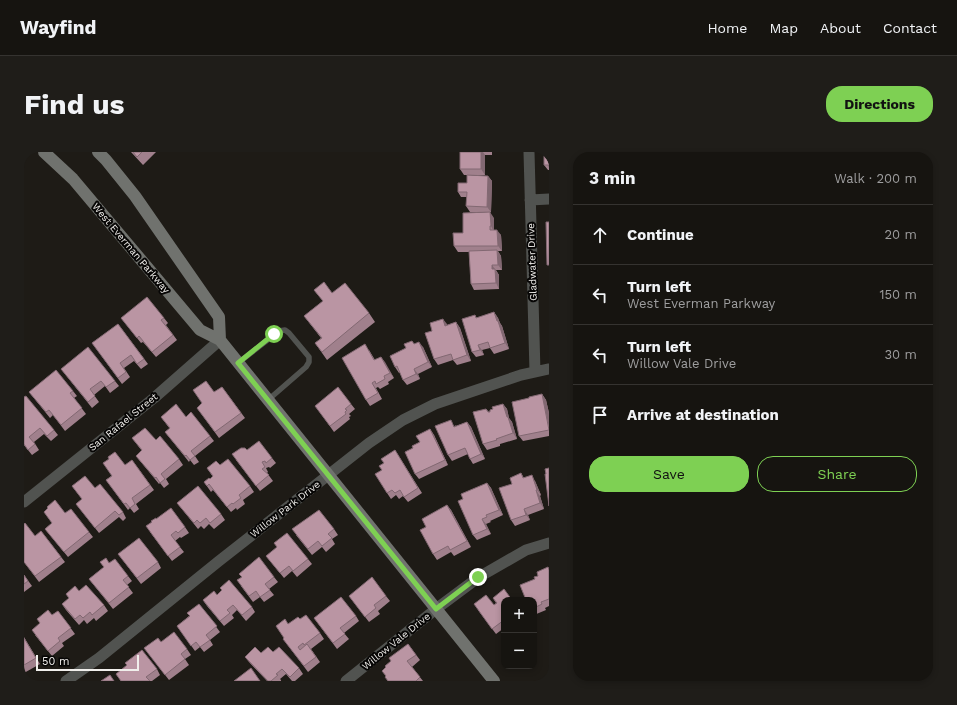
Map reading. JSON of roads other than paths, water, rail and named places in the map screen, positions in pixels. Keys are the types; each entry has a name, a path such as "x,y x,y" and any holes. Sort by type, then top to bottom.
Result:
{"street":[{"path":"98,152 135,196 219,317 220,340"},
{"name":"Gladwater Drive","path":"529,152 535,372"},
{"name":"West Everman Parkway","path":"48,153 73,179 200,330 220,340 494,681"},
{"path":"530,200 549,199"},
{"name":"San Rafael Street","path":"24,502 154,398 220,340"},
{"name":"Willow Park Drive","path":"66,681 99,658 218,561 369,443 403,420 435,404 521,375 549,369"},
{"name":"Willow Vale Drive","path":"348,680 478,577 526,550 549,543"}],"lane":[{"path":"238,363 279,331 285,330 309,357 309,362 306,367 268,400"}]}
